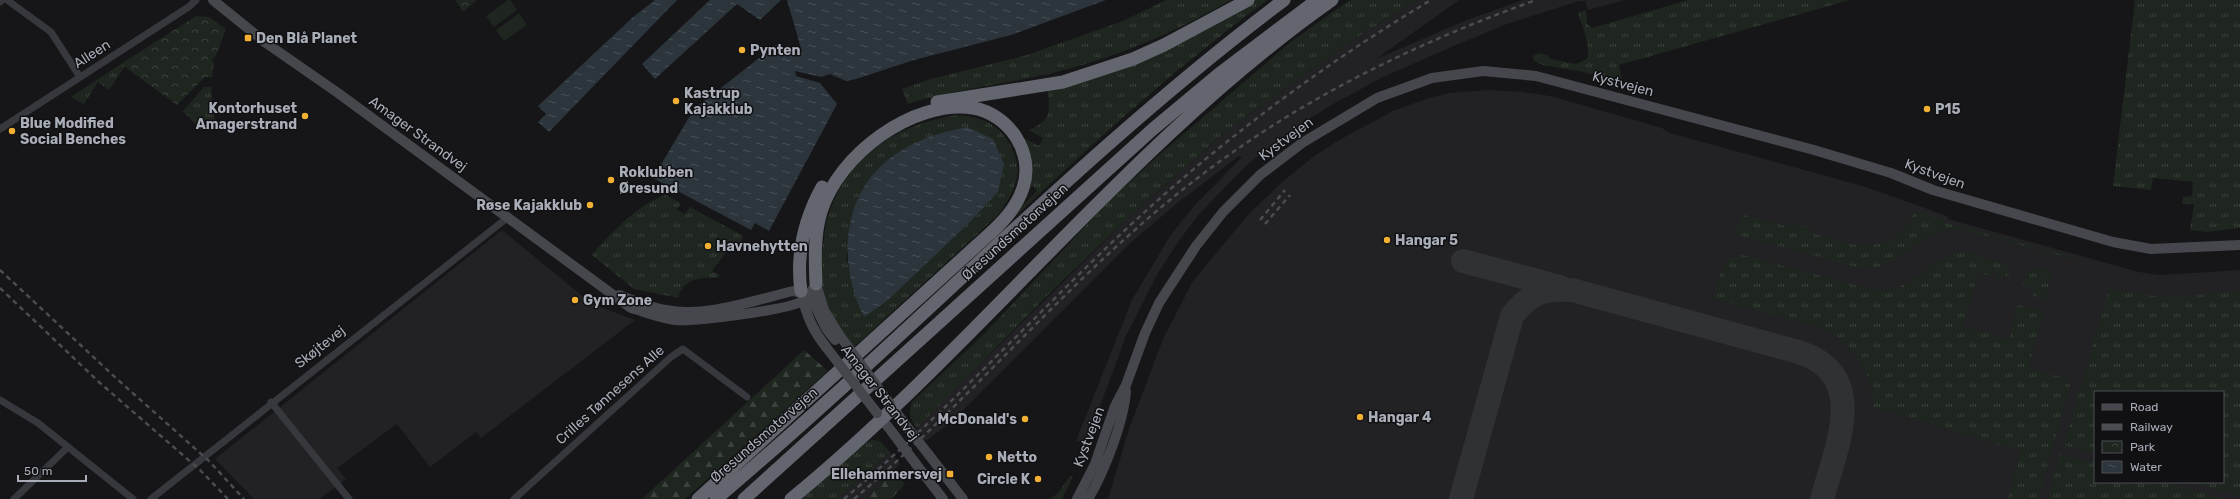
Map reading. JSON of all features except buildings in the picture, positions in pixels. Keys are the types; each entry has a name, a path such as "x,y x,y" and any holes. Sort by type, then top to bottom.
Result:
{"highway":[{"path":"807,292 798,270 799,252 813,206 838,163 862,139 878,127 905,113 930,104 1063,82 1132,59 1190,32 1248,0"},
{"name":"Øresundsmotorvejen","path":"716,499 866,366 1183,79 1284,0"},
{"name":"Øresundsmotorvejen","path":"744,499 1153,129 1219,74 1318,0"},
{"path":"791,499 892,406 998,305 1086,214 1228,80 1301,22 1332,0"},
{"path":"698,499 985,238 1009,214 1020,195 1026,175 1024,155 1012,131 998,118 985,112 967,108 954,108 929,113 909,120 872,142 845,169 824,203 817,234 815,258 807,292"}],"street":[{"path":"8,0 51,32 80,77"},
{"name":"Alleen","path":"0,128 190,6 196,0"},
{"name":"Amager Strandvej","path":"213,0 266,43 344,98 606,291 642,304 680,312 717,310 793,291 807,292"},
{"name":"Kystvejen","path":"1077,499 1095,464 1115,406 1126,385 1145,333 1176,274 1223,212 1260,175 1302,143 1377,98 1403,87 1457,73 1483,71 1509,72 1571,84 1814,150 1891,173 1933,190 2113,242 2151,249 2240,245"},
{"name":"Skøjtevej","path":"151,499 507,218"},
{"name":"Amager Strandvej","path":"807,292 827,330 837,338 892,406 963,499"},
{"name":"Amager Strandvej","path":"807,292 812,326 826,347 943,499"},
{"name":"Crilles Tønnesens Alle","path":"514,499 671,357 683,349 746,397"},
{"name":"Kystvejen","path":"1088,499 1095,487 1112,444 1125,400 1126,385"},
{"path":"1,401 38,423 133,499"},
{"path":"272,402 349,499"},
{"path":"14,499 68,447"}],"shaded area":[{"path":"1418,0 1459,0 1376,59 1467,20 1523,0 1625,0 1588,10 1585,1 1579,1 1507,24 1449,48 1381,78 1328,107 1289,132 1248,164 1200,213 1178,242 1158,273 1126,336 1086,444 1076,441 1132,300 1170,236 1194,206 1242,157 1239,156 1175,205 1128,245 950,423 927,440 924,440 916,430 927,417 1134,212 1229,129 1357,37"},
{"path":"1488,90 1522,92 1550,96 1662,128 1670,133 1866,187 1947,216 1948,219 2139,272 2160,275 2240,270 2240,499 1108,499 1129,429 1163,339 1193,281 1247,216 1281,183 1313,157 1339,140 1393,111 1426,99 1450,93"},
{"path":"502,230 592,304 635,320 481,438 476,432 430,467 397,424 337,468 346,479 319,499 254,499 215,459"},
{"path":"890,452 900,464 866,499 837,499"}],"green space":[{"path":"455,0 477,0 463,12"},
{"path":"510,0 517,10 494,27 486,16"},
{"path":"1166,0 1231,0 1188,23 1142,44 1072,68 1031,78 960,91 908,104 902,89 931,79 1027,55 1123,21"},
{"path":"1254,0 1268,0 1201,51 1169,78 1074,162 1012,220 1014,214 1037,191 1033,186 1026,192 1020,136 1039,146 1043,138 1028,130 1036,127 1045,120 1049,110 1048,90 1166,50 1206,30"},
{"path":"1350,0 1418,0 1357,37 1229,129 1134,212 1052,291 917,428 910,416 912,402 985,333 1110,200 1159,155 1293,40"},
{"path":"1688,0 1850,0 1619,65 1622,79 1615,81 1584,72 1543,65 1534,61 1533,56 1539,53 1547,55 1550,59 1576,64 1587,59 1587,42 1578,13 1586,10 1587,24 1592,28"},
{"path":"2135,0 2240,0 2240,228 2207,232 2190,230 2194,204 2182,204 2183,197 2192,196 2193,182 2153,178 2151,190 2113,186"},
{"path":"519,13 527,25 504,41 496,30"},
{"path":"196,16 209,17 226,29 216,56 211,60 214,62 212,77 205,77 177,105 121,64"},
{"path":"121,64 125,66 109,90 98,82 84,104 71,97"},
{"path":"204,87 211,87 212,105 216,126 209,129 207,125 201,130 183,111"},
{"path":"957,115 967,116 984,121 999,130 1010,144 1016,159 1017,174 1014,188 997,216 854,347 831,315 827,307 823,290 821,272 822,255 828,216 837,195 848,176 877,146 914,126","holes":["998,192 969,223 887,301 864,316 855,293 846,254"]},
{"path":"666,195 681,203 677,210 685,214 690,207 743,236 741,242 734,242 712,271 720,275 718,278 694,280 684,286 678,298 634,289 592,255 626,220 646,204"},
{"path":"1915,210 1943,219 1943,222 2080,259 2077,260 1961,229 1954,229 1944,230 1931,235 1898,258 1888,263 1877,267 1864,269 1738,235 1735,232 1736,225 1744,215 1786,226 1795,224 1809,228 1814,234 1863,247 1864,244 1882,243 1896,237 1902,232 1912,218"},
{"path":"1961,251 1986,258 2002,264 2010,269 2008,276 1997,278 1998,274 1991,272 1988,275 1979,273 1963,326 2009,340 2017,305 2044,311 2029,364 2031,369 2064,378 2070,385 2038,499 2008,499 2021,451 1874,407 1869,381 1860,360 1853,351 1834,335 1822,328 1715,299 1720,277 1725,265 1729,260 1743,255 1866,288 1888,290 1908,283 1933,264 1951,254"},
{"path":"2033,267 2047,271 2051,274 2045,299 2033,296 2034,288 2023,285 2027,274"},
{"path":"2109,289 2155,296 2179,297 2240,291 2240,496 2195,483 2224,483 2224,391 2094,391 2094,454 2064,445"},
{"path":"804,350 828,371 685,499 642,499"},
{"path":"872,440 880,441 890,452 837,499 801,499 864,444"},
{"path":"2060,454 2094,463 2094,483 2167,483 2225,499 2048,499"},
{"path":"891,473 905,484 891,499 866,499"},
{"path":"1070,476 1073,477 1062,499 1050,499 1058,493"}],"water":[{"path":"655,0 677,0 549,132 538,122 546,114 538,106 632,18"},
{"path":"710,0 781,0 760,20 737,4 655,79 642,64"},
{"path":"787,0 1106,0 1011,35 914,60 856,79 846,81 830,74 821,77 795,71 796,76 820,83 837,104 769,231 755,223 751,230 653,178 694,109 776,45 796,50 795,52 802,52"},
{"path":"967,127 993,139 1004,164 998,192 969,223 887,301 864,317 856,299 848,259 848,239 851,219 857,200 867,183 880,167 899,152 932,136"}],"taxiway":[{"path":"1463,261 1560,287"},
{"path":"1461,499 1512,316 1531,297 1545,291 1553,290 1572,290 1795,351 1819,361 1833,375 1841,393 1843,413 1835,456 1822,499"}],"railway":[{"path":"844,499 911,440 1102,252 1178,182 1218,149 1301,86 1343,56 1431,0"},
{"path":"854,499 930,430 1076,284 1152,215 1196,179 1287,117 1382,64 1432,41 1536,0"},
{"path":"1260,220 1285,190"},
{"path":"1265,224 1290,195"},
{"path":"0,270 117,379 209,461 244,499"},
{"path":"0,288 100,383 200,470 228,499"}],"place":[{"name":"Den Blå Planet","path":"248,38"},
{"name":"Pynten","path":"742,50"},
{"name":"Kastrup Kajakklub","path":"676,101"},
{"name":"P15","path":"1927,109"},
{"name":"Kontorhuset Amagerstrand","path":"305,116"},
{"name":"Blue Modified Social Benches","path":"12,131"},
{"name":"Roklubben Øresund","path":"611,180"},
{"name":"Røse Kajakklub","path":"590,205"},
{"name":"Hangar 5","path":"1387,240"},
{"name":"Havnehytten","path":"708,246"},
{"name":"Gym Zone","path":"575,300"},
{"name":"Hangar 4","path":"1360,417"},
{"name":"McDonald's","path":"1025,419"},
{"name":"Netto","path":"989,457"},
{"name":"Ellehammersvej","path":"950,474"},
{"name":"Circle K","path":"1038,479"}]}
